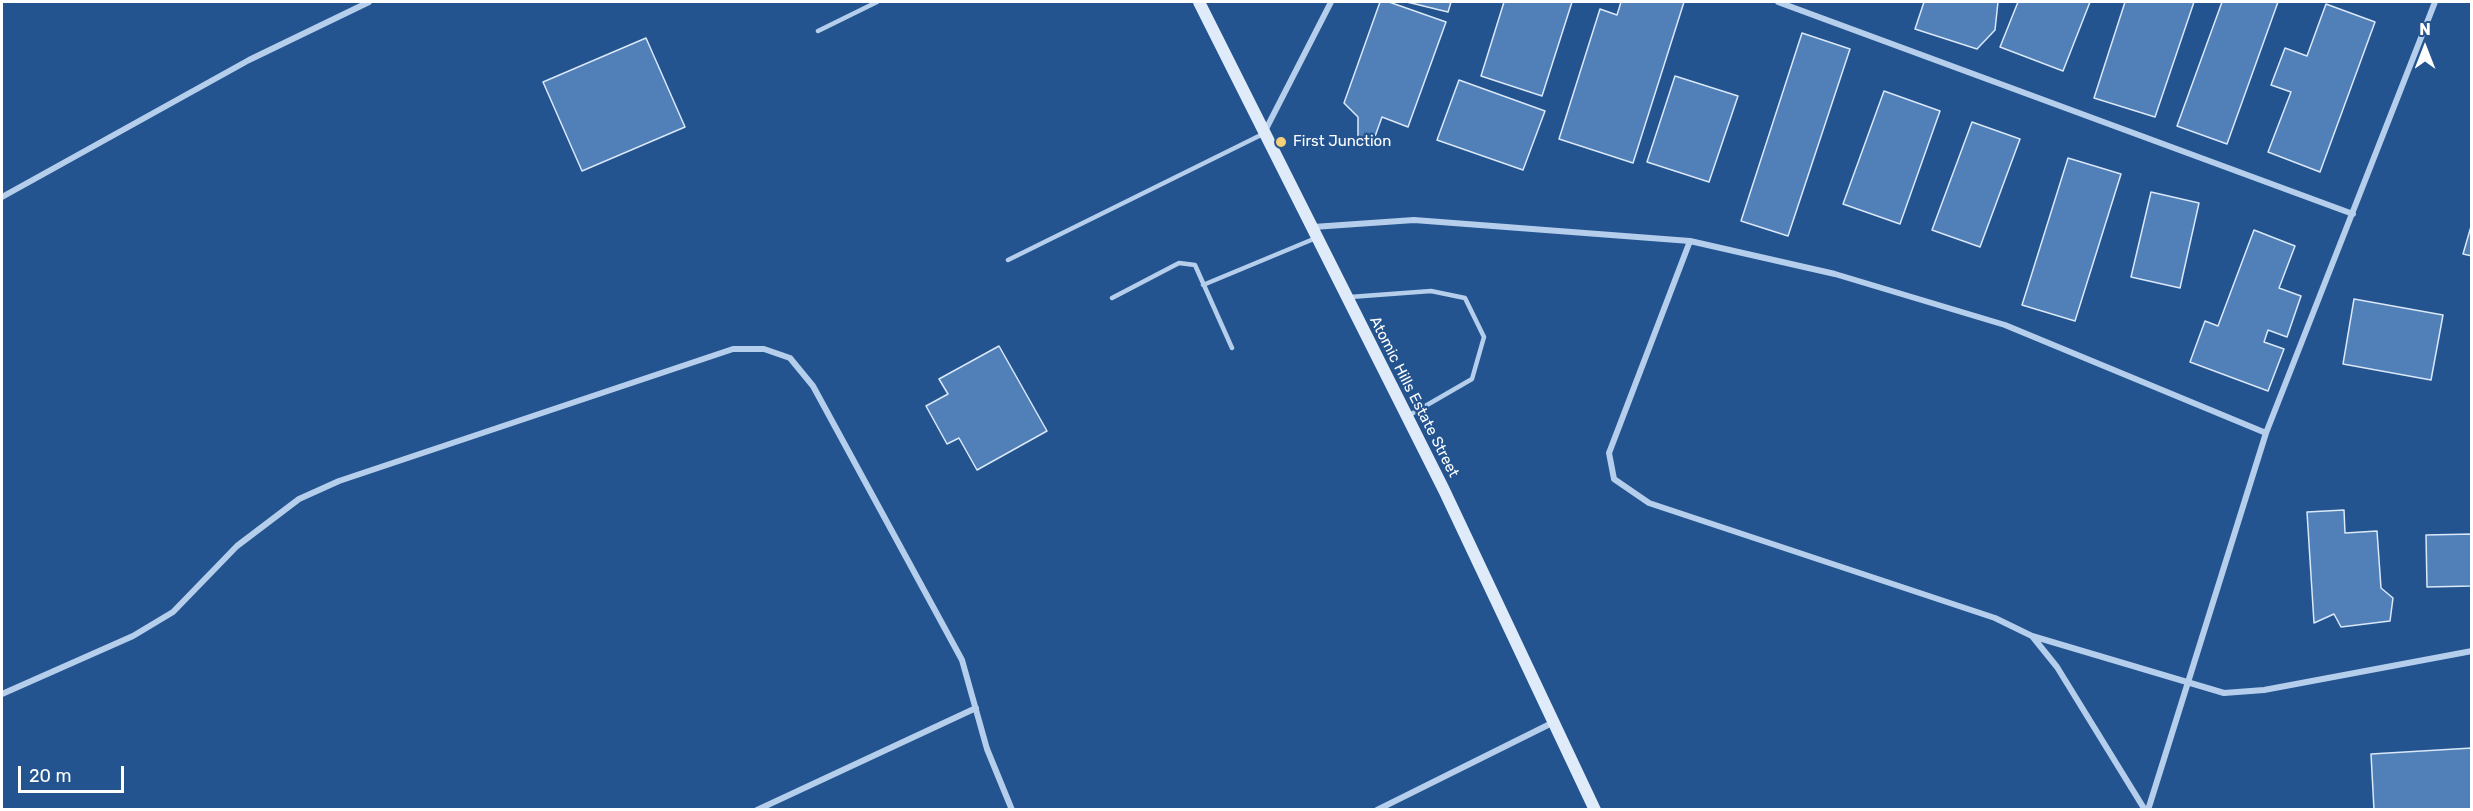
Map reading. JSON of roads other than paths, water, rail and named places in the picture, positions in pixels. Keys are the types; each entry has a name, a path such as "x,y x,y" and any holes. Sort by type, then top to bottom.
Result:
{"street":[{"path":"2,197 249,60 369,2"},
{"name":"Atomic Hills Estate Street","path":"1199,2 1444,490 1595,810"},
{"path":"1264,133 1331,2"},
{"path":"1778,2 2353,214"},
{"path":"2147,810 2266,433 2435,2"},
{"path":"1316,232 1414,220 1690,241 1835,274 2005,325 2266,433"},
{"path":"1690,241 1609,453 1614,479 1649,503 1995,618 2032,636 2141,666 2224,693 2264,690 2472,651"},
{"path":"2,694 133,636 173,612 237,546 299,499 339,481 733,349 764,349 790,358 813,387 962,660 987,749 1011,810"},
{"path":"2032,636 2057,667 2147,810"},
{"path":"757,810 976,708"},
{"path":"1377,810 1552,723"}],"lane":[{"path":"818,31 877,2"},
{"path":"1008,260 1264,133"},
{"path":"1203,285 1316,232"},
{"path":"1112,298 1179,262 1195,265 1232,348"},
{"path":"1348,297 1431,291 1465,298 1484,337 1472,380 1407,416"}],"place":[{"name":"First Junction","path":"1281,142"}]}
